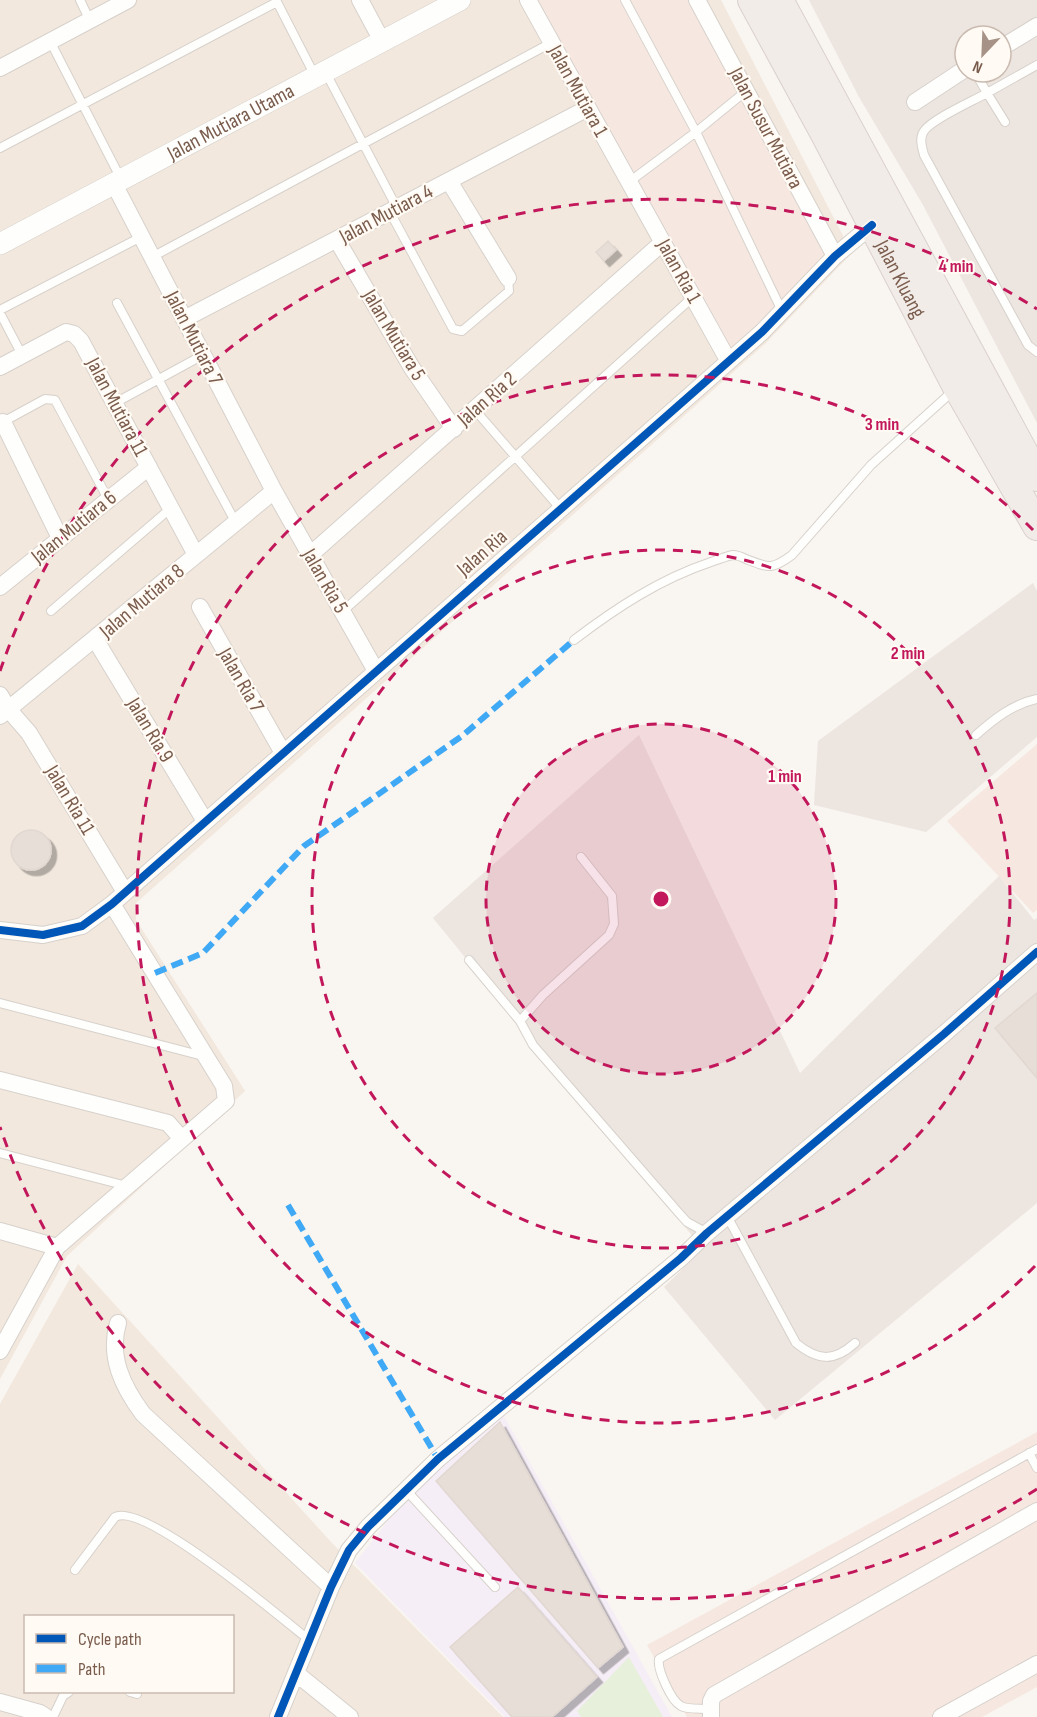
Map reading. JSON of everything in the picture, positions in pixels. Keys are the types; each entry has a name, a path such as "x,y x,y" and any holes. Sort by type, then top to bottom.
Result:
{"highway":[{"name":"Jalan Kluang","path":"752,0 957,387 1037,526"},
{"name":"Jalan Kluang","path":"779,0 1037,477"}],"street":[{"path":"0,68 128,0"},
{"path":"360,0 382,41"},
{"name":"Jalan Mutiara 1","path":"528,0 629,182"},
{"name":"Jalan Susur Mutiara","path":"697,0 835,256"},
{"name":"Jalan Mutiara Utama","path":"0,244 382,41 450,2"},
{"path":"1013,41 1037,26"},
{"path":"915,102 953,77"},
{"name":"Jalan Mutiara 4","path":"184,319 588,108"},
{"path":"449,181 508,278"},
{"name":"Jalan Mutiara 7","path":"118,182 141,237 274,491"},
{"name":"Jalan Ria 1","path":"629,182 728,360"},
{"name":"Jalan Ria","path":"0,930 43,935 82,926 112,904 783,312 835,256 872,225"},
{"name":"Jalan Mutiara 5","path":"337,240 412,368 453,429"},
{"name":"Jalan Ria 2","path":"310,555 663,242"},
{"name":"Jalan Mutiara 11","path":"0,367 66,332 74,334 81,341 196,555"},
{"path":"1,423 60,538"},
{"name":"Jalan Mutiara 6","path":"0,586 149,467"},
{"name":"Jalan Mutiara 8","path":"5,713 274,491"},
{"name":"Jalan Ria 5","path":"274,491 376,671"},
{"name":"Jalan Ria 7","path":"200,607 283,753"},
{"name":"Jalan Ria 9","path":"95,639 205,821"},
{"name":"Jalan Ria 11","path":"0,695 5,713 29,734 125,892"},
{"path":"0,1351 57,1246 226,1101 224,1086 112,904"},
{"path":"278,1717 331,1587 349,1550 405,1489 438,1459 681,1258 727,1215 935,1041 1037,952"},
{"path":"0,1080 168,1123 182,1139"},
{"path":"0,1231 57,1246"},
{"path":"118,1323 114,1338 116,1359 122,1381 129,1396 143,1414 331,1587"},
{"path":"710,1713 714,1695 1037,1511"},
{"path":"941,1717 1037,1664"},
{"path":"297,1674 350,1717"},
{"path":"0,1702 40,1713 46,1717"}],"lane":[{"path":"80,0 90,21"},
{"path":"625,0 696,132 783,312"},
{"path":"0,148 276,1 363,144 393,210 453,329 462,331 509,291 508,278"},
{"path":"50,41 83,105 118,182"},
{"path":"152,257 551,43"},
{"path":"1037,64 936,121 924,130 921,139 924,155 1028,345 1037,352"},
{"path":"982,84 1005,122"},
{"path":"629,182 746,91"},
{"path":"22,355 0,312 141,237"},
{"path":"342,612 693,297"},
{"path":"117,303 236,523"},
{"path":"115,403 203,355"},
{"path":"574,640 613,610 702,565 733,555 768,567 775,567 792,555 871,465 957,387"},
{"path":"1,423 45,399 56,400 108,500"},
{"path":"475,410 560,508"},
{"path":"51,611 171,508"},
{"path":"976,735 1010,709 1037,699"},
{"path":"520,1021 543,995 609,935 614,924 612,896 582,857"},
{"path":"469,960 520,1021 533,1045 678,1212 687,1222 707,1233"},
{"path":"0,1003 206,1057"},
{"path":"0,1153 127,1186"},
{"path":"727,1215 796,1343 810,1354 827,1357 842,1355 855,1343"},
{"path":"710,1713 682,1707 673,1700 658,1665 659,1659 1033,1451 1037,1468"},
{"path":"405,1489 495,1587"},
{"path":"75,1570 115,1517 125,1515 154,1527 207,1560 309,1640"},
{"path":"53,1717 63,1696 68,1693"}],"shaded area":[{"path":"0,0 721,0 852,253 766,343 136,903 136,920 245,1091 67,1256 0,1379"},
{"path":"521,0 703,0 842,257 726,369"},
{"path":"809,0 1037,0 1037,423 923,205 859,97"},
{"path":"1033,583 1037,591 1037,737 926,832 814,805 818,741"},
{"path":"639,735 800,1073 999,876 1034,920 1037,918 1037,1203 775,1420 664,1287 703,1249 433,918"},
{"path":"1037,744 1037,910 1033,913 947,821"},
{"path":"78,1264 332,1543 503,1717 0,1717 0,1404"},
{"path":"501,1411 672,1717 505,1717 355,1563 408,1495"},
{"path":"1037,1432 1037,1687 982,1717 687,1717 647,1645"}],"green space":[{"path":"629,1657 663,1717 581,1717 577,1711"}],"building":[{"path":"608,241 616,250 604,261 596,252"},
{"path":"31,830 39,831 45,836 50,842 50,858 45,864 39,869 31,870 23,869 17,864 12,858 11,850 12,842 17,836 23,831"},
{"path":"1037,993 1037,1078 995,1028"},
{"path":"500,1422 623,1647 598,1668 436,1481"},
{"path":"518,1587 597,1677 552,1717 512,1717 450,1647"}],"marked path":[{"path":"155,973 203,953 304,846 462,736 574,640"},
{"path":"288,1205 438,1459"}],"cycle path":[{"path":"0,930 43,935 82,926 112,904 762,332 835,256 872,225"},
{"path":"278,1717 331,1587 349,1550 368,1527 438,1459 681,1258 707,1233 944,1034 1037,952"}]}
